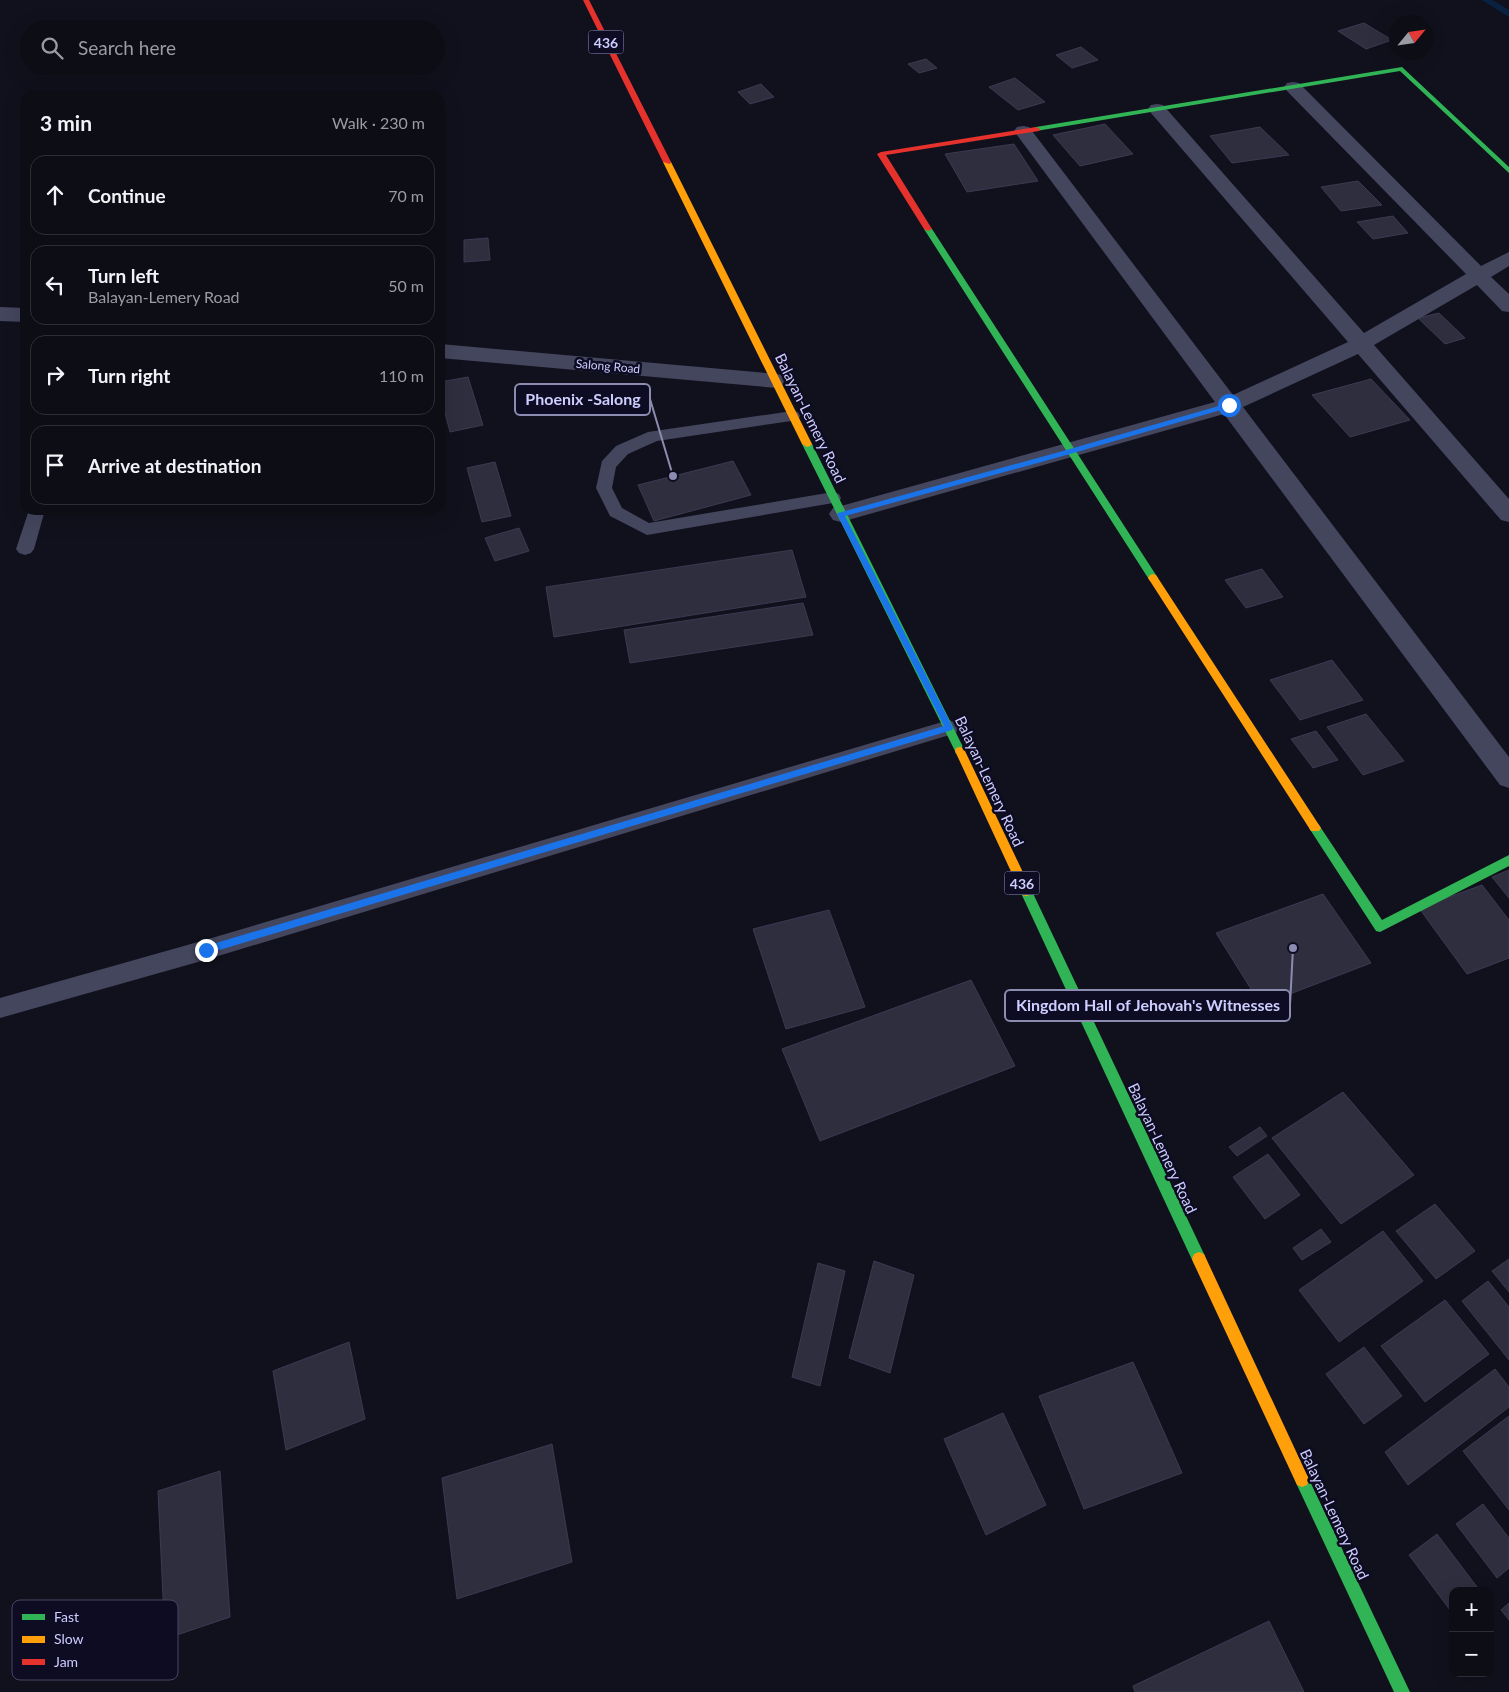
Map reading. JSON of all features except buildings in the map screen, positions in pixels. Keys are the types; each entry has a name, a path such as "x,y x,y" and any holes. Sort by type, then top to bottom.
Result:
{"street":[{"name":"Balayan-Lemery Road","path":"586,0 949,728 1402,1692"},
{"path":"1509,171 1402,69 881,154 1070,451 1380,927 1509,860"},
{"path":"1293,87 1509,306"},
{"path":"1157,109 1361,344 1500,489 1509,514"},
{"path":"1023,131 1509,777"},
{"path":"837,506 1070,451 1229,405 1361,344 1509,258"},
{"path":"0,314 20,315"},
{"name":"Salong Road","path":"445,351 777,381"}],"lane":[{"path":"792,416 654,436 622,450 608,465 604,488 616,512 647,528 837,506"},
{"path":"25,549 35,515"},
{"path":"0,1008 206,950 949,728"}],"waterway":[{"path":"1486,0 1509,14"}],"traffic: fast":[{"path":"1036,129 1402,69 1509,171"},
{"path":"928,229 1153,578"},
{"path":"807,444 960,751"},
{"path":"1315,828 1380,927 1509,860"},
{"path":"1026,891 1199,1259"},
{"path":"1302,1480 1402,1692"}],"traffic: slow":[{"path":"667,162 807,444"},
{"path":"1153,578 1315,828"},
{"path":"960,751 1026,891"},
{"path":"1199,1259 1302,1480"}],"traffic: jam":[{"path":"586,0 667,162"},
{"path":"928,229 881,154 1036,129"}],"place":[{"name":"Phoenix -Salong","path":"673,476"},
{"name":"Kingdom Hall of Jehovah's Witnesses","path":"1293,948"}],"route":[{"path":"206,950 949,728 840,514 1229,405"}]}
